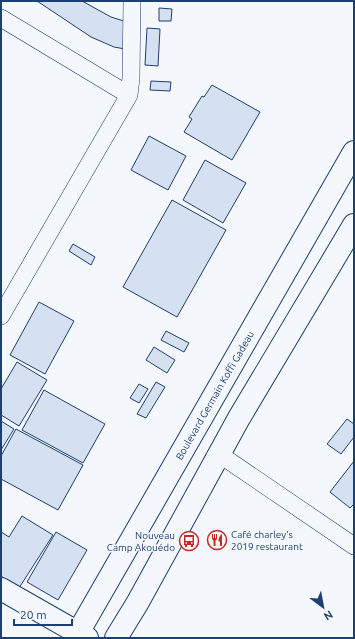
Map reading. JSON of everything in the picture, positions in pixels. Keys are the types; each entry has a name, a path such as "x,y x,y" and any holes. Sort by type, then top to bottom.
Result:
{"main road":[{"name":"Boulevard Germain Koffi Gadeau","path":"80,636 354,152"},
{"path":"116,638 138,602 219,454 286,338 351,236"},
{"path":"1,589 80,636"}],"street":[{"path":"1,316 6,298 129,95 131,78 132,1"},
{"path":"1,18 129,95"},
{"path":"219,454 354,546"}],"building":[{"path":"37,1 82,1 111,17 127,22 125,49 114,47 91,37"},
{"path":"159,8 172,9 171,21 159,21"},
{"path":"147,28 160,29 158,66 145,65"},
{"path":"151,81 171,82 170,91 150,90"},
{"path":"212,85 260,112 232,160 184,132 192,119 189,117 202,96 204,97"},
{"path":"149,136 186,156 168,190 131,170"},
{"path":"205,160 246,183 223,223 183,200"},
{"path":"172,200 226,230 177,317 123,287"},
{"path":"73,244 95,257 91,265 69,251"},
{"path":"39,302 74,321 45,374 10,355"},
{"path":"166,331 189,343 184,352 161,340"},
{"path":"154,347 175,360 167,373 146,360"},
{"path":"17,362 47,380 19,426 1,415 1,389"},
{"path":"156,382 165,387 146,418 137,414"},
{"path":"139,384 148,389 139,403 130,398"},
{"path":"44,390 105,424 83,463 22,430"},
{"path":"347,419 354,424 354,437 341,454 327,444"},
{"path":"1,421 14,429 1,450"},
{"path":"16,429 83,465 58,510 1,479 1,456"},
{"path":"354,461 354,504 350,508 330,492"},
{"path":"22,516 53,535 19,588 1,576 1,532 9,537"},
{"path":"56,532 87,550 58,600 27,582"}],"place":[{"name":"Café charley's 2019 restaurant","path":"217,540"},
{"name":"Nouveau Camp Akouédo","path":"189,541"}]}
